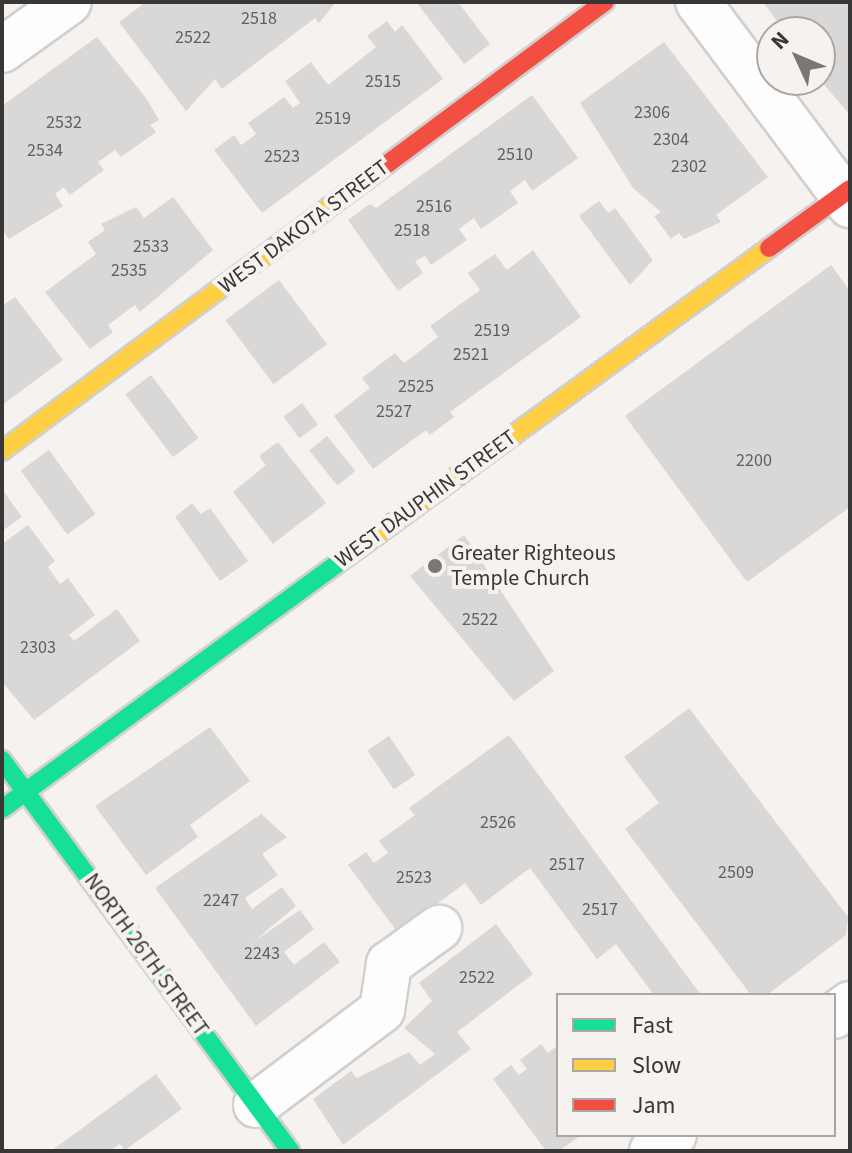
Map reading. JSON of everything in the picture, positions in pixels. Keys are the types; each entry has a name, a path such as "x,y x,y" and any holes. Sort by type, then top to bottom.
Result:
{"street":[{"path":"2,50 69,2"},
{"name":"WEST DAKOTA STREET","path":"2,451 605,2"},
{"path":"698,2 847,196"},
{"name":"WEST DAUPHIN STREET","path":"2,809 847,196"},
{"name":"NORTH 26TH STREET","path":"2,760 290,1151"},
{"path":"256,1105 382,1010 389,964 439,928"},
{"path":"652,1151 671,1137"}],"building":[{"path":"146,2 336,2 319,23 315,18 222,89 215,79 186,111 119,22"},
{"path":"416,2 458,2 490,44 464,64"},
{"path":"763,2 850,2 850,115 834,96 836,16 773,16"},
{"path":"387,21 395,32 402,25 443,79 262,213 214,150 234,135 241,145 247,141 256,134 248,123 284,97 293,108 300,103 285,81 311,62 328,85 376,47 367,36"},
{"path":"97,37 146,98 159,120 150,125 156,132 121,157 115,150 98,162 104,170 70,195 64,187 55,194 63,206 9,239 2,229 2,106"},
{"path":"664,42 768,177 716,215 721,222 684,239 679,233 671,239 654,216 661,212 633,188 580,103"},
{"path":"532,95 578,158 532,191 525,180 510,191 518,203 481,229 474,218 459,229 467,240 431,265 425,256 415,261 423,273 398,291 348,220 370,204 376,208"},
{"path":"173,197 213,250 140,312 135,305 108,325 113,332 90,349 45,292 96,254 88,242 105,230 101,224 136,207 144,218"},
{"path":"599,201 608,213 615,208 653,260 630,285 579,216"},
{"path":"533,250 581,317 450,412 454,417 430,435 426,430 373,469 334,416 370,388 362,378 379,365 395,353 404,363 438,337 430,326 480,290 468,273 495,254 507,270"},
{"path":"831,265 850,291 850,507 747,582 625,416"},
{"path":"279,280 327,344 274,384 225,320"},
{"path":"15,297 63,360 2,405 2,306"},
{"path":"151,375 199,438 173,457 125,394"},
{"path":"302,403 318,425 299,438 283,417"},
{"path":"327,436 355,471 337,485 309,450"},
{"path":"278,442 326,503 273,544 233,492 266,465 259,456"},
{"path":"49,450 95,514 67,534 21,471"},
{"path":"4,492 22,517 2,531 2,494"},
{"path":"192,503 201,514 210,508 248,561 220,581 175,517"},
{"path":"28,525 55,561 48,567 60,584 68,578 95,615 69,635 74,641 117,609 140,641 34,720 2,682 2,544"},
{"path":"464,535 554,671 514,701 410,576"},
{"path":"689,708 848,917 846,935 770,993 749,993 625,829 659,803 624,757"},
{"path":"210,727 250,781 190,825 198,837 146,875 95,806"},
{"path":"509,735 700,993 653,993 616,944 597,959 530,868 481,905 465,883 398,933 348,865 366,852 374,863 388,853 379,841 415,815 409,808"},
{"path":"389,736 415,775 394,790 367,751"},
{"path":"261,814 287,837 262,854 278,875 245,898 252,909 282,887 296,906 253,942 300,910 314,929 284,952 294,965 324,942 340,962 256,1026 155,888"},
{"path":"496,924 533,974 457,1032 471,1049 343,1145 313,1099 351,1071 357,1078 409,1052 420,1065 435,1054 404,1028 432,1001 419,983"},
{"path":"541,1044 548,1053 556,1047 556,1137 578,1137 559,1151 546,1151 493,1079 511,1065 519,1075 527,1069 520,1060"},
{"path":"156,1074 182,1109 125,1150 120,1144 110,1151 51,1151"}],"traffic: fast":[{"path":"2,809 366,543"},
{"path":"2,760 290,1151"}],"traffic: slow":[{"path":"2,451 347,194"},
{"path":"366,543 769,248"}],"traffic: jam":[{"path":"347,194 605,2"},
{"path":"769,248 850,189"}],"place":[{"name":"Greater Righteous Temple Church","path":"435,566"}]}
